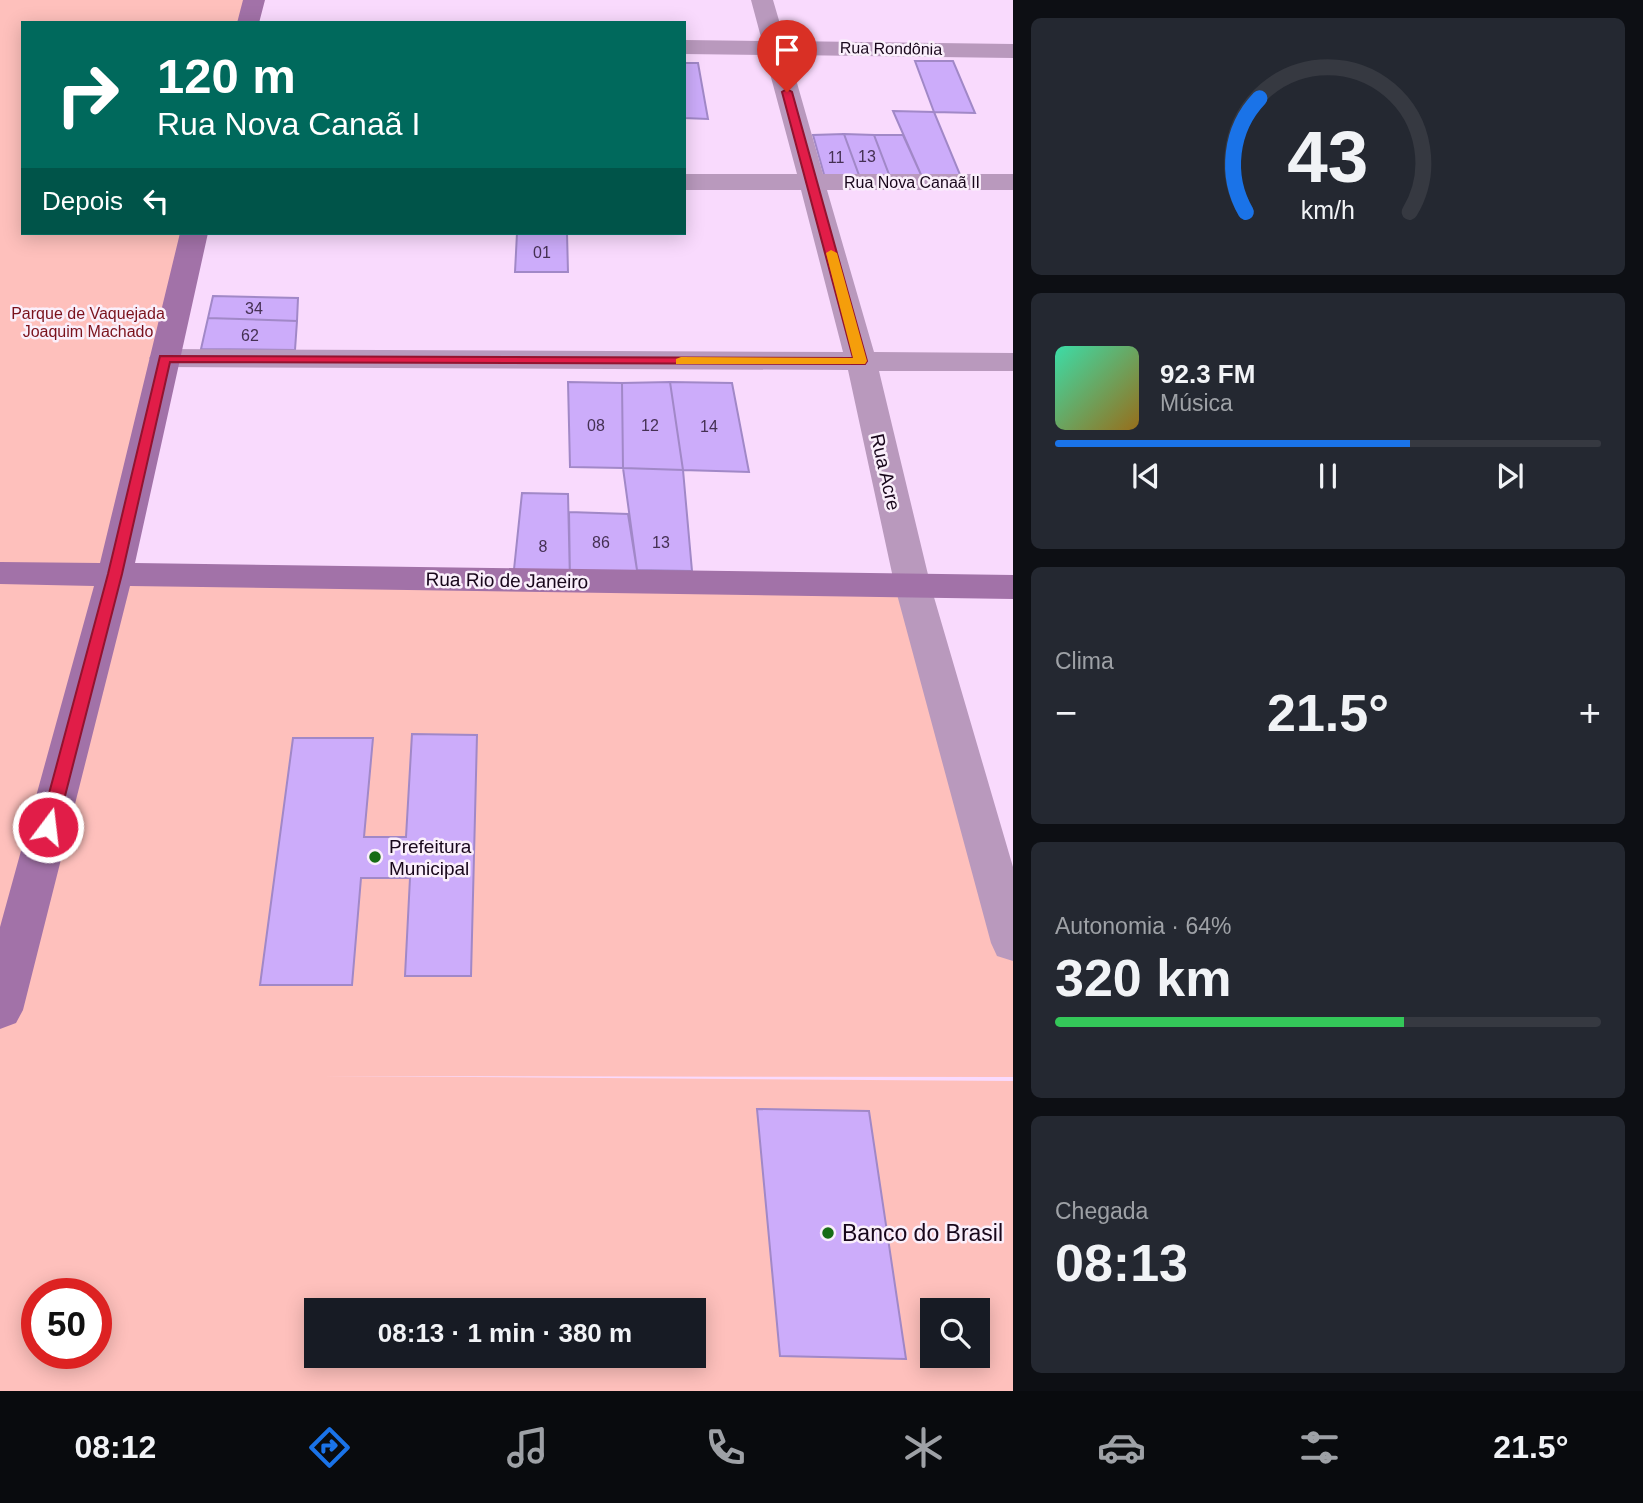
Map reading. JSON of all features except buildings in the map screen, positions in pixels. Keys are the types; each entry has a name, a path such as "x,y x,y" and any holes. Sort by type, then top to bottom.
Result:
{"street":[{"path":"249,21 254,0"},
{"name":"Rua Acre","path":"762,0 861,361 915,595 1013,943"},
{"name":"Rua Rondônia","path":"686,47 1013,51"},
{"name":"Rua Nova Canaã II","path":"686,183 1013,182"},
{"path":"0,1010 113,583 194,235"},
{"path":"164,358 1013,362"},
{"name":"Rua Rio de Janeiro","path":"0,573 113,583 915,595 1013,604"},
{"name":"Rua Rio de Janeiro","path":"0,593 113,583"},
{"name":"Rua Rio de Janeiro","path":"915,595 1013,587"}],"green space":[{"name":"Parque de Vaquejada Joaquim Machado","path":"0,0 261,0 256,21 21,21 21,235 201,235 115,574 913,587 1013,891 1013,1077 320,1076 1013,1081 1013,1391 0,1391"}],"slow traffic":[{"path":"681,361 861,361 831,253"}],"place":[{"name":"Prefeitura Municipal","path":"375,857"},
{"name":"Banco do Brasil","path":"828,1233"}],"route":[{"path":"48,827 115,574 164,358 861,361 787,92"}]}
